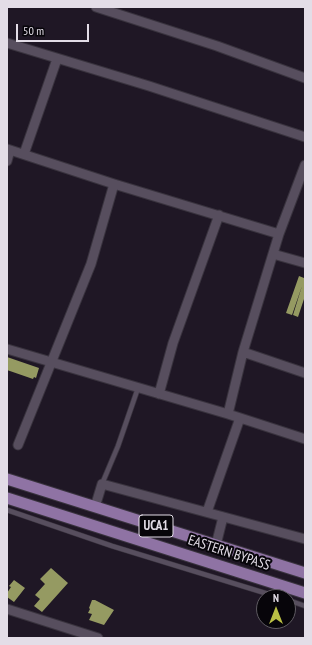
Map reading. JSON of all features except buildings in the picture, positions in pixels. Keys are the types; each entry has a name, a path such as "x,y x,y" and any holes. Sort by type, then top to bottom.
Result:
{"main road":[{"name":"EASTERN BYPASS","path":"7,479 305,573"},
{"name":"EASTERN BYPASS","path":"7,498 305,593"}],"street":[{"path":"96,7 217,46 305,78"},
{"path":"7,43 149,86 305,137"},
{"path":"24,154 57,59"},
{"path":"7,161 9,150 114,184 279,234"},
{"path":"228,414 243,352 279,234 305,165"},
{"path":"18,445 91,264 114,184"},
{"path":"159,394 173,343 219,215"},
{"path":"273,254 305,263"},
{"path":"7,349 228,414 305,439"},
{"path":"243,352 305,373"},
{"path":"207,512 240,418"},
{"path":"95,507 102,484 305,539"},
{"path":"216,545 223,517"},
{"path":"7,609 98,638"}],"lane":[{"path":"102,484 118,446 138,388"},
{"path":"7,510 120,548 256,590"}]}
